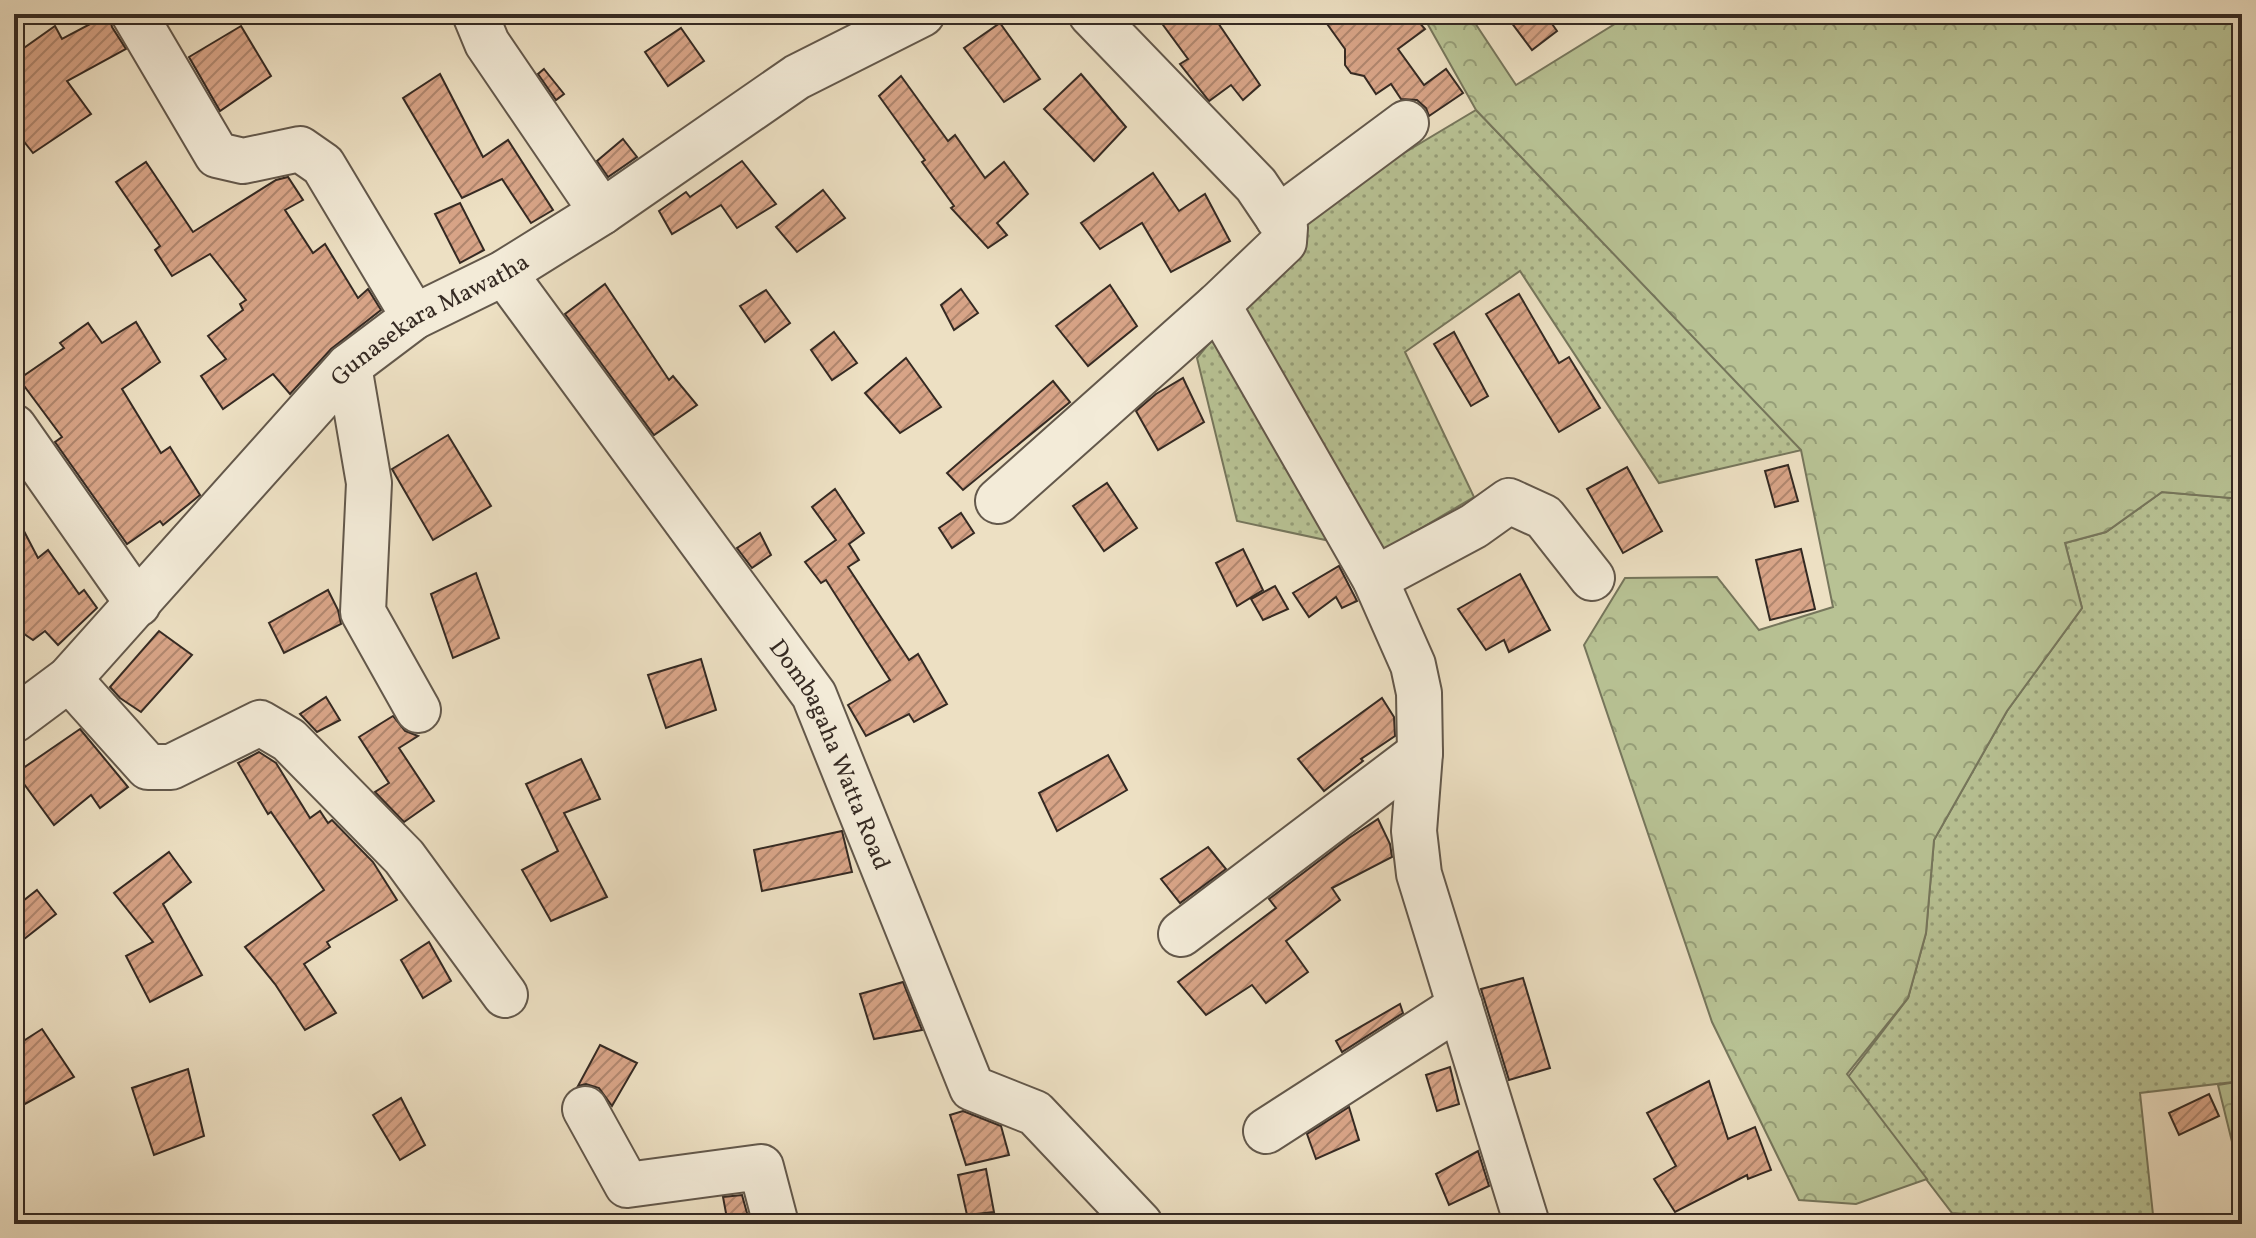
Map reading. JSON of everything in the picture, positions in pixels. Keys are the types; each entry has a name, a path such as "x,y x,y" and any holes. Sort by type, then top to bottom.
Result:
{"street":[{"path":"134,14 217,155 243,161 300,149 323,165 414,317"},
{"path":"475,14 487,43 602,212"},
{"name":"Gunasekara Mawatha","path":"17,713 69,679 349,366 414,317 504,273 602,212 797,77 922,14"},
{"path":"998,501 1284,242 1285,228 1256,185 1091,14"},
{"path":"1278,218 1406,123"},
{"name":"Dombagaha Watta Road","path":"504,273 814,695 972,1088 1035,1113 1140,1224"},
{"path":"1218,305 1375,579 1413,665 1419,693 1420,753 1414,831 1419,874 1527,1224"},
{"path":"349,366 369,483 363,612 418,710"},
{"path":"14,427 138,604"},
{"path":"1375,579 1474,526 1509,501 1544,517 1592,578"},
{"path":"69,679 148,767 171,767 260,723 289,740 404,857 505,995"},
{"path":"1181,934 1420,753"},
{"path":"1266,1131 1460,1006"},
{"path":"585,1109 627,1185 761,1167 776,1224"}],"green space":[{"path":"1422,14 1469,14 1516,85 1631,14 2242,14 2242,499 2162,492 2106,532 2065,543 2082,608 2007,711 1934,840 1926,933 1908,998 1847,1074 1927,1179 1856,1204 1799,1200 1712,1022 1584,645 1625,578 1717,577 1759,630 1833,607 1801,450 1476,110"},
{"path":"1476,110 1802,450 1659,483 1520,271 1405,352 1474,497 1381,552 1237,521 1197,358 1327,199"},
{"path":"2162,492 2242,499 2242,1081 2140,1093 2154,1224 2088,1224 1952,1213 1848,1077 1908,998 1926,933 1934,840 2007,711 2082,608 2065,543 2106,532"},
{"path":"2242,1081 2242,1159 2235,1154 2218,1085"}],"building":[{"path":"109,14 112,27 126,49 67,81 91,114 33,153 14,129 14,55 55,26 62,39"},
{"path":"1155,14 1212,14 1260,85 1243,100 1231,85 1209,101 1180,64 1188,59"},
{"path":"1320,14 1412,14 1425,29 1398,49 1424,85 1446,69 1463,93 1429,116 1417,100 1401,99 1391,84 1376,94 1364,76 1351,73 1345,65 1345,49"},
{"path":"1505,14 1545,14 1557,31 1532,50"},
{"path":"1000,23 1040,79 1004,102 964,48"},
{"path":"241,26 271,76 220,111 189,57"},
{"path":"681,28 704,61 668,86 645,52"},
{"path":"544,69 564,94 556,100 538,74"},
{"path":"440,74 483,157 508,140 553,210 531,223 502,179 462,198 403,98"},
{"path":"1081,74 1126,127 1094,161 1044,109"},
{"path":"901,76 948,141 955,135 985,178 1004,162 1028,194 997,223 1007,235 988,248 951,208 954,206 922,162 925,160 879,96"},
{"path":"623,139 637,157 608,177 597,161"},
{"path":"742,161 776,204 737,228 721,205 672,234 659,211 686,192 690,197"},
{"path":"146,162 193,232 276,180 288,177 303,200 285,210 313,253 325,244 358,298 368,289 381,310 331,349 290,394 273,374 223,409 201,376 226,359 208,336 243,310 240,304 246,300 210,254 172,276 155,250 160,246 116,182"},
{"path":"1153,173 1179,211 1205,194 1230,241 1171,272 1142,223 1100,249 1081,223"},
{"path":"823,190 845,218 797,252 776,227"},
{"path":"460,203 484,250 460,263 435,214"},
{"path":"605,284 669,380 673,376 697,405 654,435 565,314"},
{"path":"1110,285 1137,326 1088,366 1056,326"},
{"path":"961,289 978,313 954,330 941,305"},
{"path":"766,290 790,323 765,342 740,306"},
{"path":"1519,294 1559,363 1569,357 1600,408 1559,432 1486,314"},
{"path":"136,322 160,362 122,389 161,453 170,447 200,495 163,525 160,521 127,544 55,442 62,437 19,379 64,348 60,343 88,323 102,343"},
{"path":"834,332 857,363 832,380 811,350"},
{"path":"1454,332 1488,396 1471,406 1434,344"},
{"path":"906,358 941,407 900,433 865,393"},
{"path":"1183,378 1204,422 1158,450 1136,411 1156,394"},
{"path":"1053,381 1070,402 963,490 947,473"},
{"path":"448,435 491,506 433,540 392,469"},
{"path":"1788,465 1798,501 1775,507 1765,471"},
{"path":"1627,467 1662,531 1623,553 1587,489"},
{"path":"1107,483 1137,528 1104,551 1073,506"},
{"path":"835,489 864,533 849,544 859,560 848,567 909,660 918,654 947,704 914,722 909,714 866,736 848,705 890,680 826,580 821,583 805,562 836,540 812,507"},
{"path":"14,512 38,558 48,550 79,594 84,590 97,608 58,645 45,631 33,640 14,627"},
{"path":"961,513 974,533 952,548 939,528"},
{"path":"760,533 771,555 752,568 737,548"},
{"path":"1243,549 1263,590 1237,606 1216,563"},
{"path":"1801,549 1815,609 1770,620 1756,560"},
{"path":"1339,566 1357,601 1342,608 1336,597 1309,617 1293,593"},
{"path":"476,573 499,638 453,658 431,594"},
{"path":"1520,574 1550,630 1509,652 1504,640 1486,650 1458,609"},
{"path":"1275,586 1288,609 1263,620 1251,599"},
{"path":"328,590 341,624 284,653 269,623"},
{"path":"159,631 192,655 141,712 110,687"},
{"path":"701,659 716,710 666,728 648,675"},
{"path":"326,697 340,720 317,732 300,714"},
{"path":"1382,698 1394,717 1395,736 1361,759 1363,761 1324,791 1298,759"},
{"path":"393,716 405,731 418,736 399,748 434,801 404,822 375,792 389,783 359,737"},
{"path":"80,729 128,787 100,808 91,795 54,825 16,773"},
{"path":"259,752 276,763 310,818 320,811 328,823 332,820 373,862 397,900 327,942 330,947 304,964 336,1013 305,1030 275,984 245,947 324,890 271,812 268,814 238,763"},
{"path":"1108,755 1127,790 1057,831 1039,793"},
{"path":"581,759 600,799 564,813 607,897 551,921 522,870 558,851 526,784"},
{"path":"1378,819 1390,844 1392,857 1332,888 1340,900 1286,941 1308,972 1266,1003 1252,985 1206,1015 1178,982 1276,908 1269,899"},
{"path":"842,831 852,872 762,891 754,850"},
{"path":"1208,847 1226,869 1180,903 1161,879"},
{"path":"169,852 191,882 163,904 202,975 150,1002 126,956 153,942 114,893"},
{"path":"37,890 56,914 14,947 14,908"},
{"path":"429,942 451,981 423,998 401,960"},
{"path":"1523,978 1550,1068 1509,1080 1481,989"},
{"path":"903,982 922,1030 874,1039 860,994"},
{"path":"1400,1004 1403,1013 1342,1052 1336,1041"},
{"path":"42,1029 74,1077 14,1110 14,1047"},
{"path":"600,1045 637,1063 612,1106 599,1088 586,1084 578,1086"},
{"path":"1450,1067 1459,1104 1437,1111 1426,1075"},
{"path":"188,1069 204,1136 154,1155 132,1088"},
{"path":"1709,1081 1728,1139 1755,1127 1771,1170 1748,1179 1747,1175 1675,1212 1654,1179 1676,1166 1647,1113"},
{"path":"2209,1094 2219,1116 2179,1135 2169,1113"},
{"path":"401,1098 425,1145 400,1160 373,1115"},
{"path":"1349,1107 1359,1140 1316,1159 1307,1134"},
{"path":"963,1111 1001,1126 1009,1155 966,1165 950,1115"},
{"path":"1478,1151 1489,1186 1449,1205 1436,1174"},
{"path":"986,1169 994,1212 967,1215 958,1175"},
{"path":"742,1195 750,1224 728,1224 723,1197"}]}
